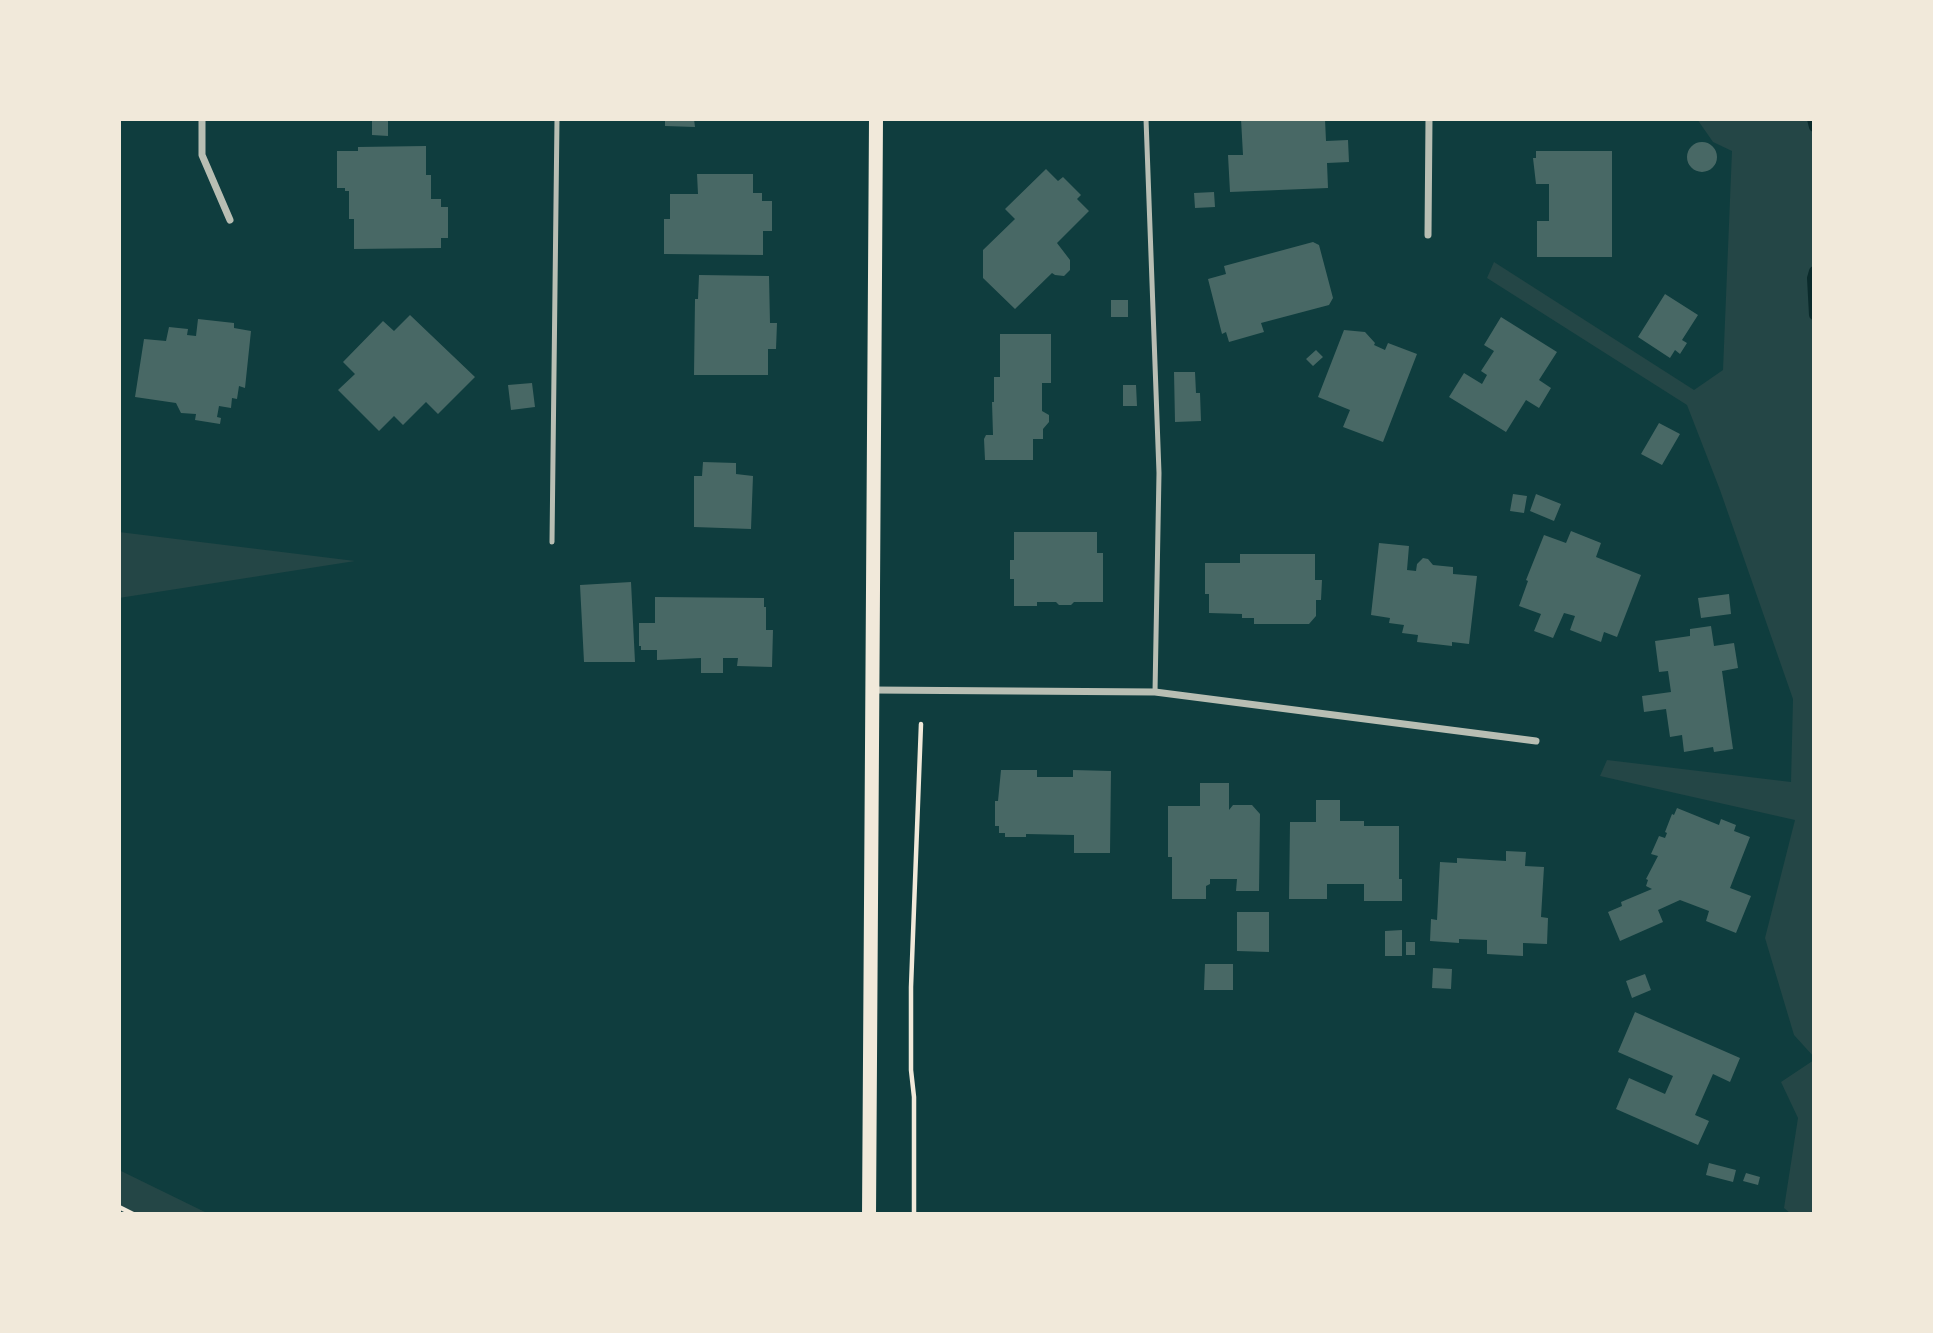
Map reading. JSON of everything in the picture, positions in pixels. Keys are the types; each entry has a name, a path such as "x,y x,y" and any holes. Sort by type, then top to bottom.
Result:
{"main road":[{"path":"869,1214 876,119"}],"street":[{"path":"202,119 202,155 230,220"},
{"path":"1427,235 1429,119"},
{"path":"873,690 1155,692 1535,741"}],"lane":[{"path":"552,542 557,119"},
{"path":"1146,119 1159,473 1155,692"}],"path":[{"path":"914,1214 911,987 921,724"},
{"path":"119,1207 133,1214"}],"shaded area":[{"path":"1697,119 1814,119 1814,1057 1794,1035 1765,938 1795,820 1600,776 1607,760 1791,782 1793,699 1720,490 1687,405 1487,278 1494,262 1694,390 1723,370 1732,151 1713,142"},
{"path":"119,532 355,561 119,598"},
{"path":"1814,1060 1814,1214 1791,1214 1784,1208 1798,1118 1781,1082"},
{"path":"119,1170 209,1214 119,1214"}],"building":[{"path":"372,119 388,119 388,136 372,135"},
{"path":"665,119 694,119 695,127 665,126"},
{"path":"1241,119 1325,119 1326,141 1348,140 1349,162 1327,163 1328,188 1230,192 1228,155 1243,155"},
{"path":"1702,142 1708,143 1716,151 1716,163 1708,171 1702,172 1696,171 1688,163 1687,157 1688,151 1696,143"},
{"path":"426,146 426,175 431,175 431,199 441,199 441,207 448,207 448,238 441,238 441,248 354,249 354,219 349,219 349,191 337,188 337,151 358,151 358,147"},
{"path":"1536,151 1612,151 1612,257 1537,257 1537,221 1549,221 1549,184 1536,184 1533,158 1536,158"},
{"path":"1046,169 1058,181 1063,177 1081,195 1077,199 1089,211 1057,243 1070,260 1070,270 1064,276 1052,273 1015,309 983,278 983,250 1015,219 1005,209"},
{"path":"697,174 753,174 753,193 762,193 762,201 772,201 772,231 763,231 763,255 664,254 664,219 670,219 670,194 698,194"},
{"path":"1214,192 1215,207 1195,208 1194,193"},
{"path":"1313,242 1319,245 1333,298 1329,305 1261,323 1264,332 1229,342 1226,332 1222,334 1208,279 1226,274 1224,266"},
{"path":"699,275 769,276 770,323 777,323 776,349 768,349 768,375 694,375 695,299 698,299"},
{"path":"1665,294 1698,315 1682,340 1687,343 1680,354 1675,350 1670,358 1638,337"},
{"path":"1111,300 1128,300 1128,317 1111,317"},
{"path":"410,315 475,377 438,414 426,402 403,425 394,416 379,431 338,390 355,374 343,362 383,321 394,331"},
{"path":"1501,317 1557,352 1539,380 1551,388 1539,408 1526,400 1506,432 1449,397 1464,373 1482,384 1487,375 1481,371 1494,351 1484,345"},
{"path":"198,319 234,323 234,328 251,331 245,388 239,386 237,399 232,398 231,408 219,406 217,417 221,418 220,424 195,420 196,414 181,413 176,403 135,397 144,339 166,341 169,327 188,329 187,335 196,336"},
{"path":"1344,330 1365,332 1374,345 1385,350 1388,343 1417,354 1383,442 1343,427 1350,410 1318,397"},
{"path":"1000,334 1051,334 1051,383 1042,383 1042,411 1049,415 1049,422 1043,429 1043,439 1033,439 1033,460 985,460 984,439 986,435 993,435 994,377 1000,377"},
{"path":"1316,350 1323,357 1313,366 1306,359"},
{"path":"1174,372 1195,372 1196,393 1200,393 1201,421 1175,422"},
{"path":"532,383 535,407 511,410 508,385"},
{"path":"1123,385 1136,385 1137,406 1123,406"},
{"path":"1659,423 1680,434 1662,465 1641,454"},
{"path":"703,462 736,463 736,474 753,476 751,529 694,527 694,476 702,476"},
{"path":"1513,494 1527,496 1524,513 1510,511"},
{"path":"1536,494 1561,504 1554,521 1530,511"},
{"path":"1571,531 1601,543 1596,557 1641,575 1617,637 1604,632 1601,642 1570,630 1575,616 1564,613 1553,638 1534,631 1541,614 1519,606 1544,535 1566,543"},
{"path":"1014,532 1097,532 1097,553 1103,553 1103,602 1059,605 1056,602 1037,602 1037,606 1014,606 1014,579 1010,579 1010,560 1014,560"},
{"path":"1379,543 1409,546 1407,570 1416,571 1417,564 1423,558 1433,565 1453,567 1453,574 1477,576 1469,644 1452,642 1452,646 1417,642 1418,635 1402,633 1404,625 1389,623 1390,618 1371,615"},
{"path":"1240,554 1315,554 1315,580 1322,580 1321,600 1316,600 1316,616 1309,624 1254,624 1254,618 1242,618 1242,614 1209,613 1209,594 1205,594 1205,563 1240,563"},
{"path":"631,582 635,662 584,662 580,585"},
{"path":"1729,594 1731,614 1701,618 1698,598"},
{"path":"655,597 764,598 766,630 773,630 772,667 737,666 738,658 723,658 723,673 701,673 701,658 657,660 657,650 641,650 639,646 639,623 655,623"},
{"path":"1711,626 1714,646 1734,643 1738,668 1722,671 1733,749 1714,752 1713,747 1684,752 1682,735 1670,737 1666,709 1644,712 1642,696 1671,692 1668,671 1659,672 1655,641 1690,636 1690,629"},
{"path":"1001,770 1037,770 1037,777 1073,777 1073,770 1111,771 1110,853 1074,853 1074,835 1026,834 1026,837 1005,837 1005,833 999,833 999,826 995,826 995,801 998,801"},
{"path":"1200,783 1229,783 1229,810 1233,805 1252,805 1260,814 1259,891 1236,891 1237,879 1210,879 1210,884 1206,886 1206,899 1172,899 1172,857 1168,857 1168,806 1200,806"},
{"path":"1316,800 1340,800 1340,821 1364,821 1364,826 1399,826 1399,879 1402,879 1402,901 1364,901 1364,884 1327,884 1327,899 1289,899 1290,822 1316,822"},
{"path":"1677,808 1719,825 1721,819 1736,825 1734,831 1750,837 1730,888 1751,896 1736,933 1706,921 1709,911 1680,900 1658,910 1663,922 1620,941 1608,912 1622,906 1621,902 1652,889 1646,886 1646,879 1658,856 1651,854 1659,836 1665,838 1672,814 1674,815"},
{"path":"1506,851 1526,852 1525,866 1544,867 1541,917 1548,918 1547,944 1523,943 1523,956 1487,954 1487,940 1459,939 1459,943 1430,941 1431,919 1437,920 1440,862 1457,863 1457,858 1506,861"},
{"path":"1237,912 1269,912 1269,952 1237,951"},
{"path":"1402,930 1402,956 1385,956 1385,931"},
{"path":"1406,942 1415,942 1415,955 1406,955"},
{"path":"1205,964 1233,964 1233,990 1204,990"},
{"path":"1433,968 1452,969 1451,989 1432,988"},
{"path":"1645,974 1651,990 1632,998 1626,981"},
{"path":"1635,1012 1740,1058 1730,1082 1713,1074 1695,1115 1709,1121 1698,1145 1616,1109 1629,1078 1665,1094 1673,1076 1618,1052"},
{"path":"1709,1163 1736,1170 1733,1182 1706,1175"},
{"path":"1746,1173 1760,1177 1758,1185 1743,1181"}],"waterway":[{"path":"1812,119 1814,127"},
{"path":"1814,271 1814,315"}]}
